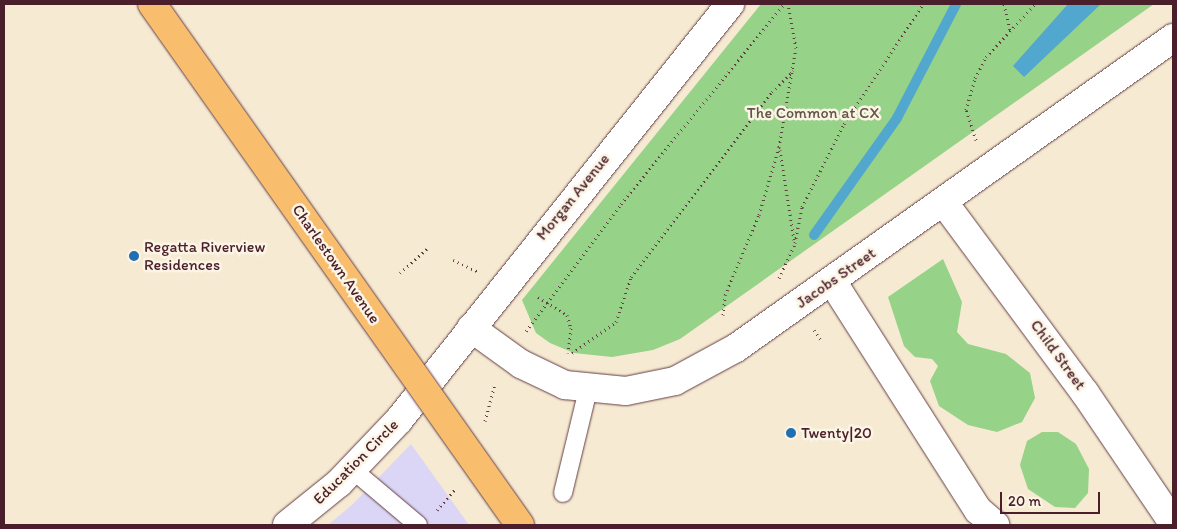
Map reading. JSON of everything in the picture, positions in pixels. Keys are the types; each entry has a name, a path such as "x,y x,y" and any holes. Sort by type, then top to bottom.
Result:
{"main road":[{"name":"Charlestown Avenue","path":"152,4 520,525"}],"street":[{"name":"Morgan Avenue","path":"420,394 730,4"},
{"name":"Jacobs Street","path":"472,328 533,372 588,390 638,390 686,376 736,348 945,204 1173,38"},
{"name":"Child Street","path":"945,204 975,239 1165,515"},
{"path":"832,281 978,510 995,525"},
{"name":"Education Circle","path":"287,525 353,470 420,394"}],"lane":[{"path":"563,493 588,390"},
{"path":"353,470 418,525"}],"path":[{"path":"723,315 780,147 793,71 796,40 786,4"},
{"path":"526,332 548,301 786,4"},
{"path":"778,280 795,243 802,207 850,113 923,4"},
{"path":"1004,4 1010,30"},
{"path":"976,140 966,110 975,78 1010,30 1035,4"},
{"path":"548,301 570,321 568,356 616,322 631,277 768,96 793,71"},
{"path":"780,147 795,243"},
{"path":"400,273 428,248"},
{"path":"453,260 479,272"}],"shaded area":[{"path":"411,444 469,525 328,525 353,504"}],"green space":[{"name":"The Common at CX","path":"761,4 1154,4 680,339 653,350 612,357 574,353 550,343 536,333 522,300"},
{"path":"943,259 962,302 957,332 968,344 1006,354 1030,373 1035,398 1022,422 997,432 968,425 939,406 930,381 938,366 932,359 915,357 904,346 888,297"},
{"path":"1042,432 1058,432 1076,444 1089,469 1088,493 1075,508 1055,507 1028,489 1020,465 1027,441"}],"water":[{"path":"1068,4 1101,4 1024,77 1013,66"}],"waterway":[{"path":"814,235 897,118 956,4"}],"place":[{"name":"Regatta Riverview Residences","path":"134,256"},
{"name":"Twenty|20","path":"791,433"}]}
